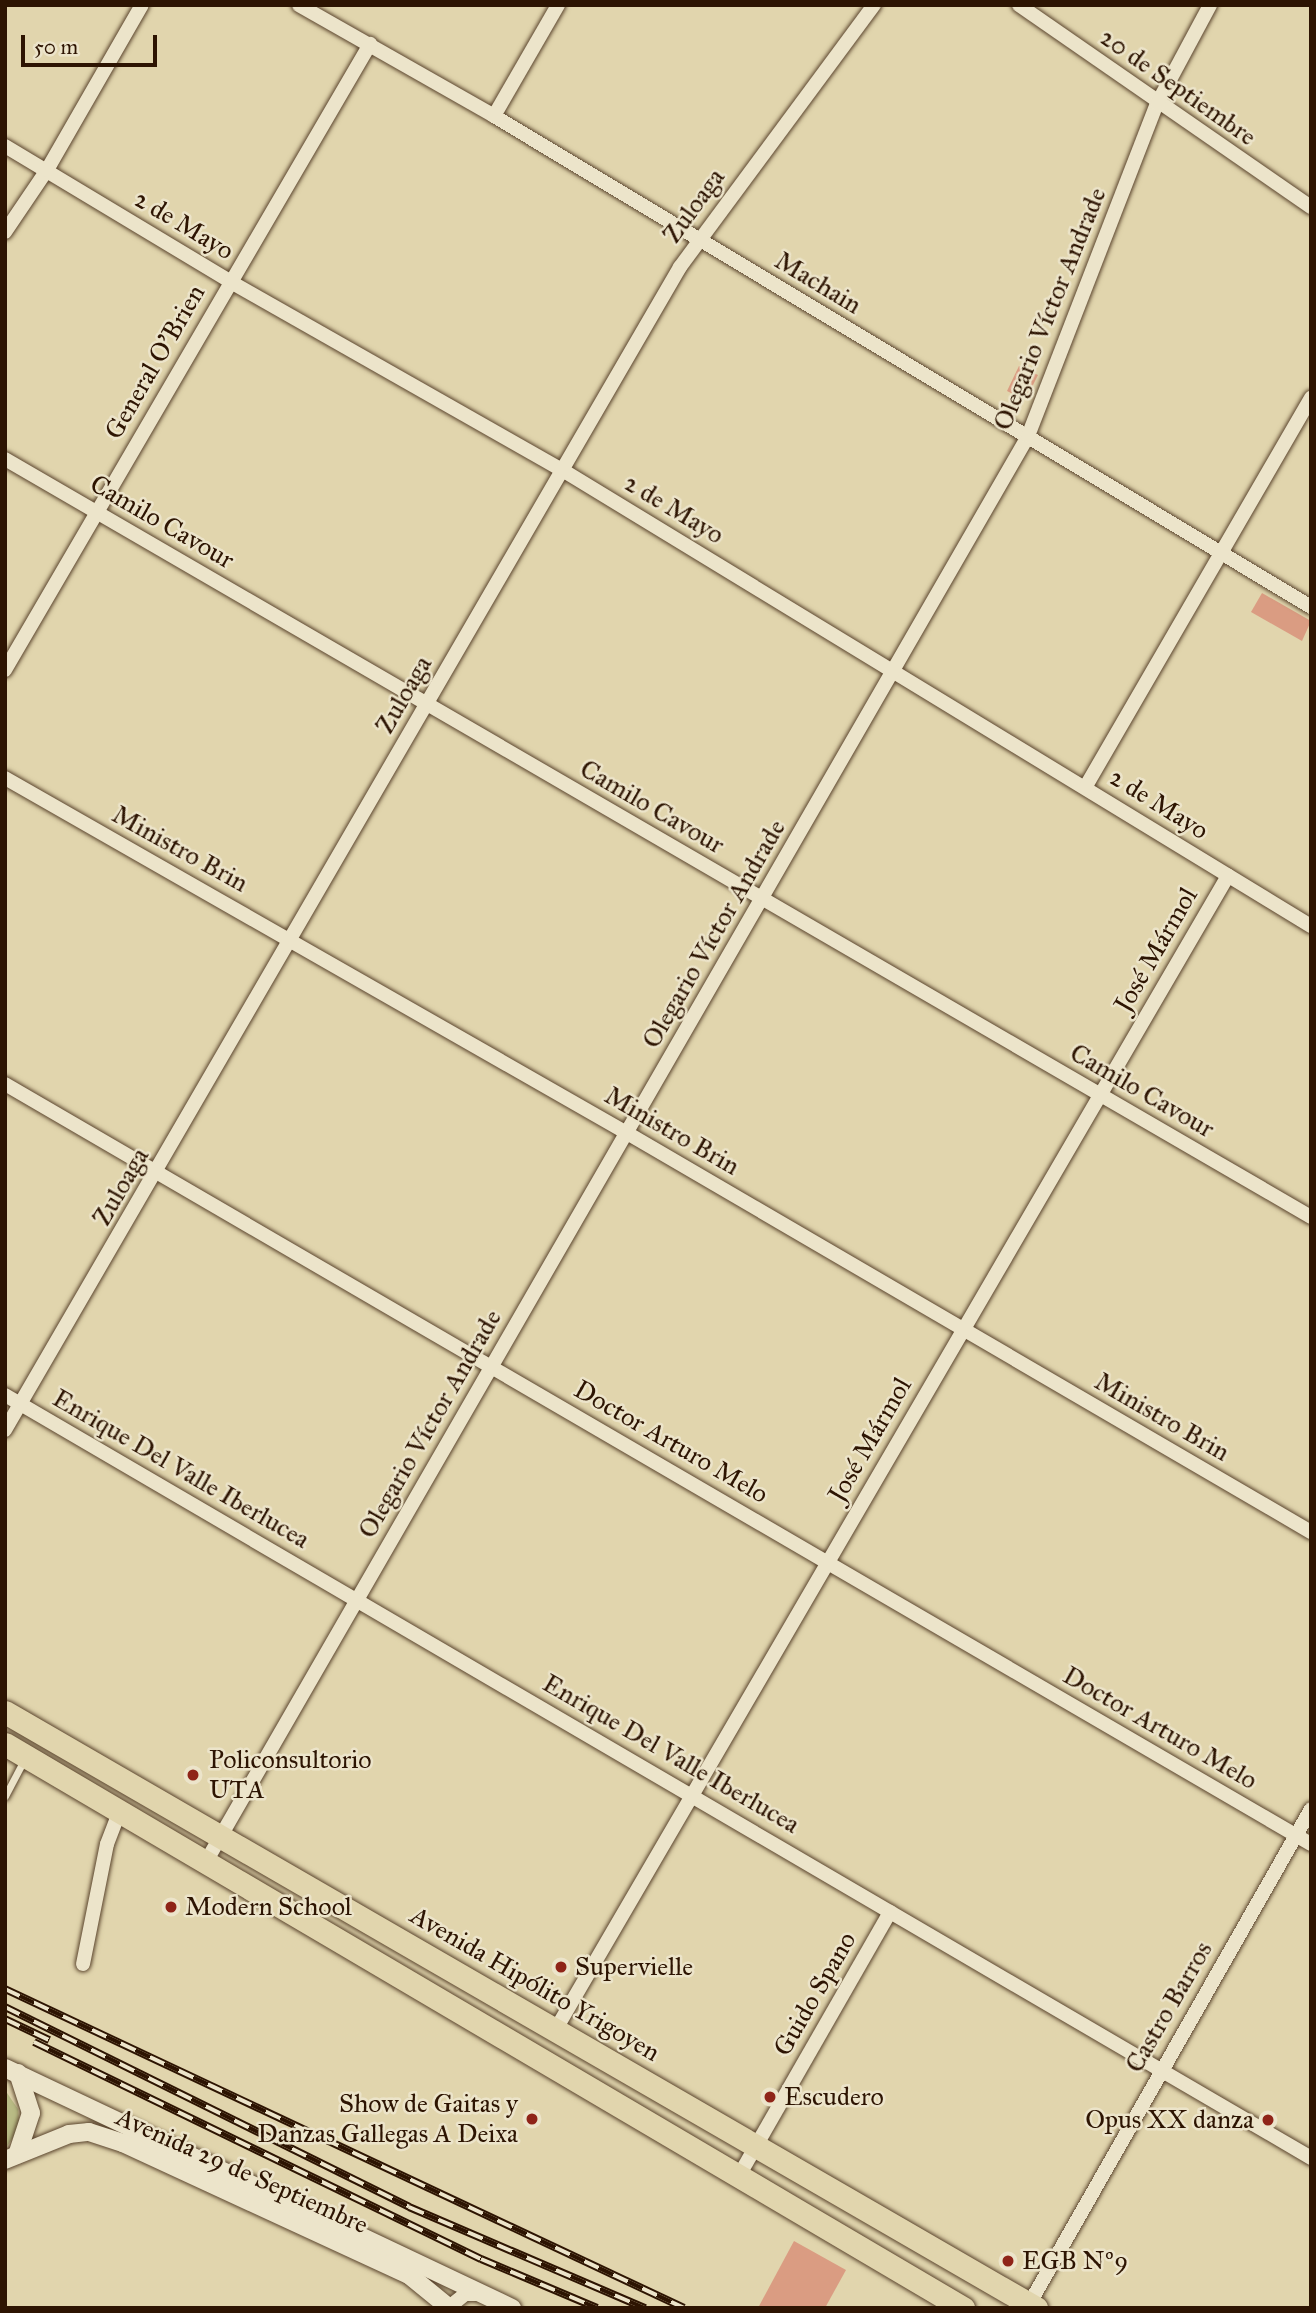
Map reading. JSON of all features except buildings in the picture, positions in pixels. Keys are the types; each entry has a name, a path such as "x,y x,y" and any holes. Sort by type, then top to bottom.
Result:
{"main road":[{"name":"Avenida Hipólito Yrigoyen","path":"5,1712 758,2144 1031,2306"},
{"path":"5,1744 207,1860 963,2308"}],"street":[{"path":"5,232 47,170 142,5"},
{"name":"Machain","path":"299,5 494,116 1311,607"},
{"path":"494,116 558,5"},
{"name":"Zuloaga","path":"5,1430 158,1173 290,939 698,240 874,5"},
{"name":"20 de Septiembre","path":"1019,5 1157,104 1311,207"},
{"name":"Olegario Víctor Andrade","path":"207,1860 763,900 1028,436 1157,104 1210,5"},
{"name":"General O'Brien","path":"5,670 370,44"},
{"name":"2 de Mayo","path":"5,146 231,282 564,471 1086,786 1311,926"},
{"path":"1086,786 1311,398"},
{"name":"Camilo Cavour","path":"5,459 1311,1217"},
{"name":"Ministro Brin","path":"5,778 627,1133 1311,1532"},
{"name":"José Mármol","path":"556,2029 1227,876"},
{"name":"Doctor Arturo Melo","path":"5,1084 1311,1844"},
{"name":"Enrique Del Valle Iberlucea","path":"5,1395 1311,2158"},
{"name":"Castro Barros","path":"1031,2306 1160,2071 1311,1809"},
{"path":"83,1964 107,1844 120,1810"},
{"name":"Guido Spano","path":"740,2174 890,1912"},
{"path":"12,2071 30,2113 12,2156"},
{"name":"Avenida 29 de Septiembre","path":"12,2071 512,2308"},
{"name":"Avenida 29 de Septiembre","path":"12,2156 69,2134 89,2132 123,2143 409,2274 448,2307"},
{"path":"448,2307 466,2294 483,2294"}],"lane":[{"path":"5,1796 26,1756"}],"green space":[{"path":"5,2090 18,2109 20,2128 5,2149"}],"railway":[{"path":"5,1989 684,2308"},
{"path":"5,2007 409,2207 645,2308"},
{"path":"5,2019 49,2040"},
{"path":"34,2042 481,2259 597,2308"}],"place":[{"name":"Policonsultorio UTA","path":"193,1775"},
{"name":"Modern School","path":"171,1907"},
{"name":"Supervielle","path":"561,1967"},
{"name":"Escudero","path":"770,2097"},
{"name":"Show de Gaitas y Danzas Gallegas A Deixa","path":"532,2119"},
{"name":"Opus XX danza","path":"1268,2120"},
{"name":"EGB Nº9","path":"1008,2261"}]}
